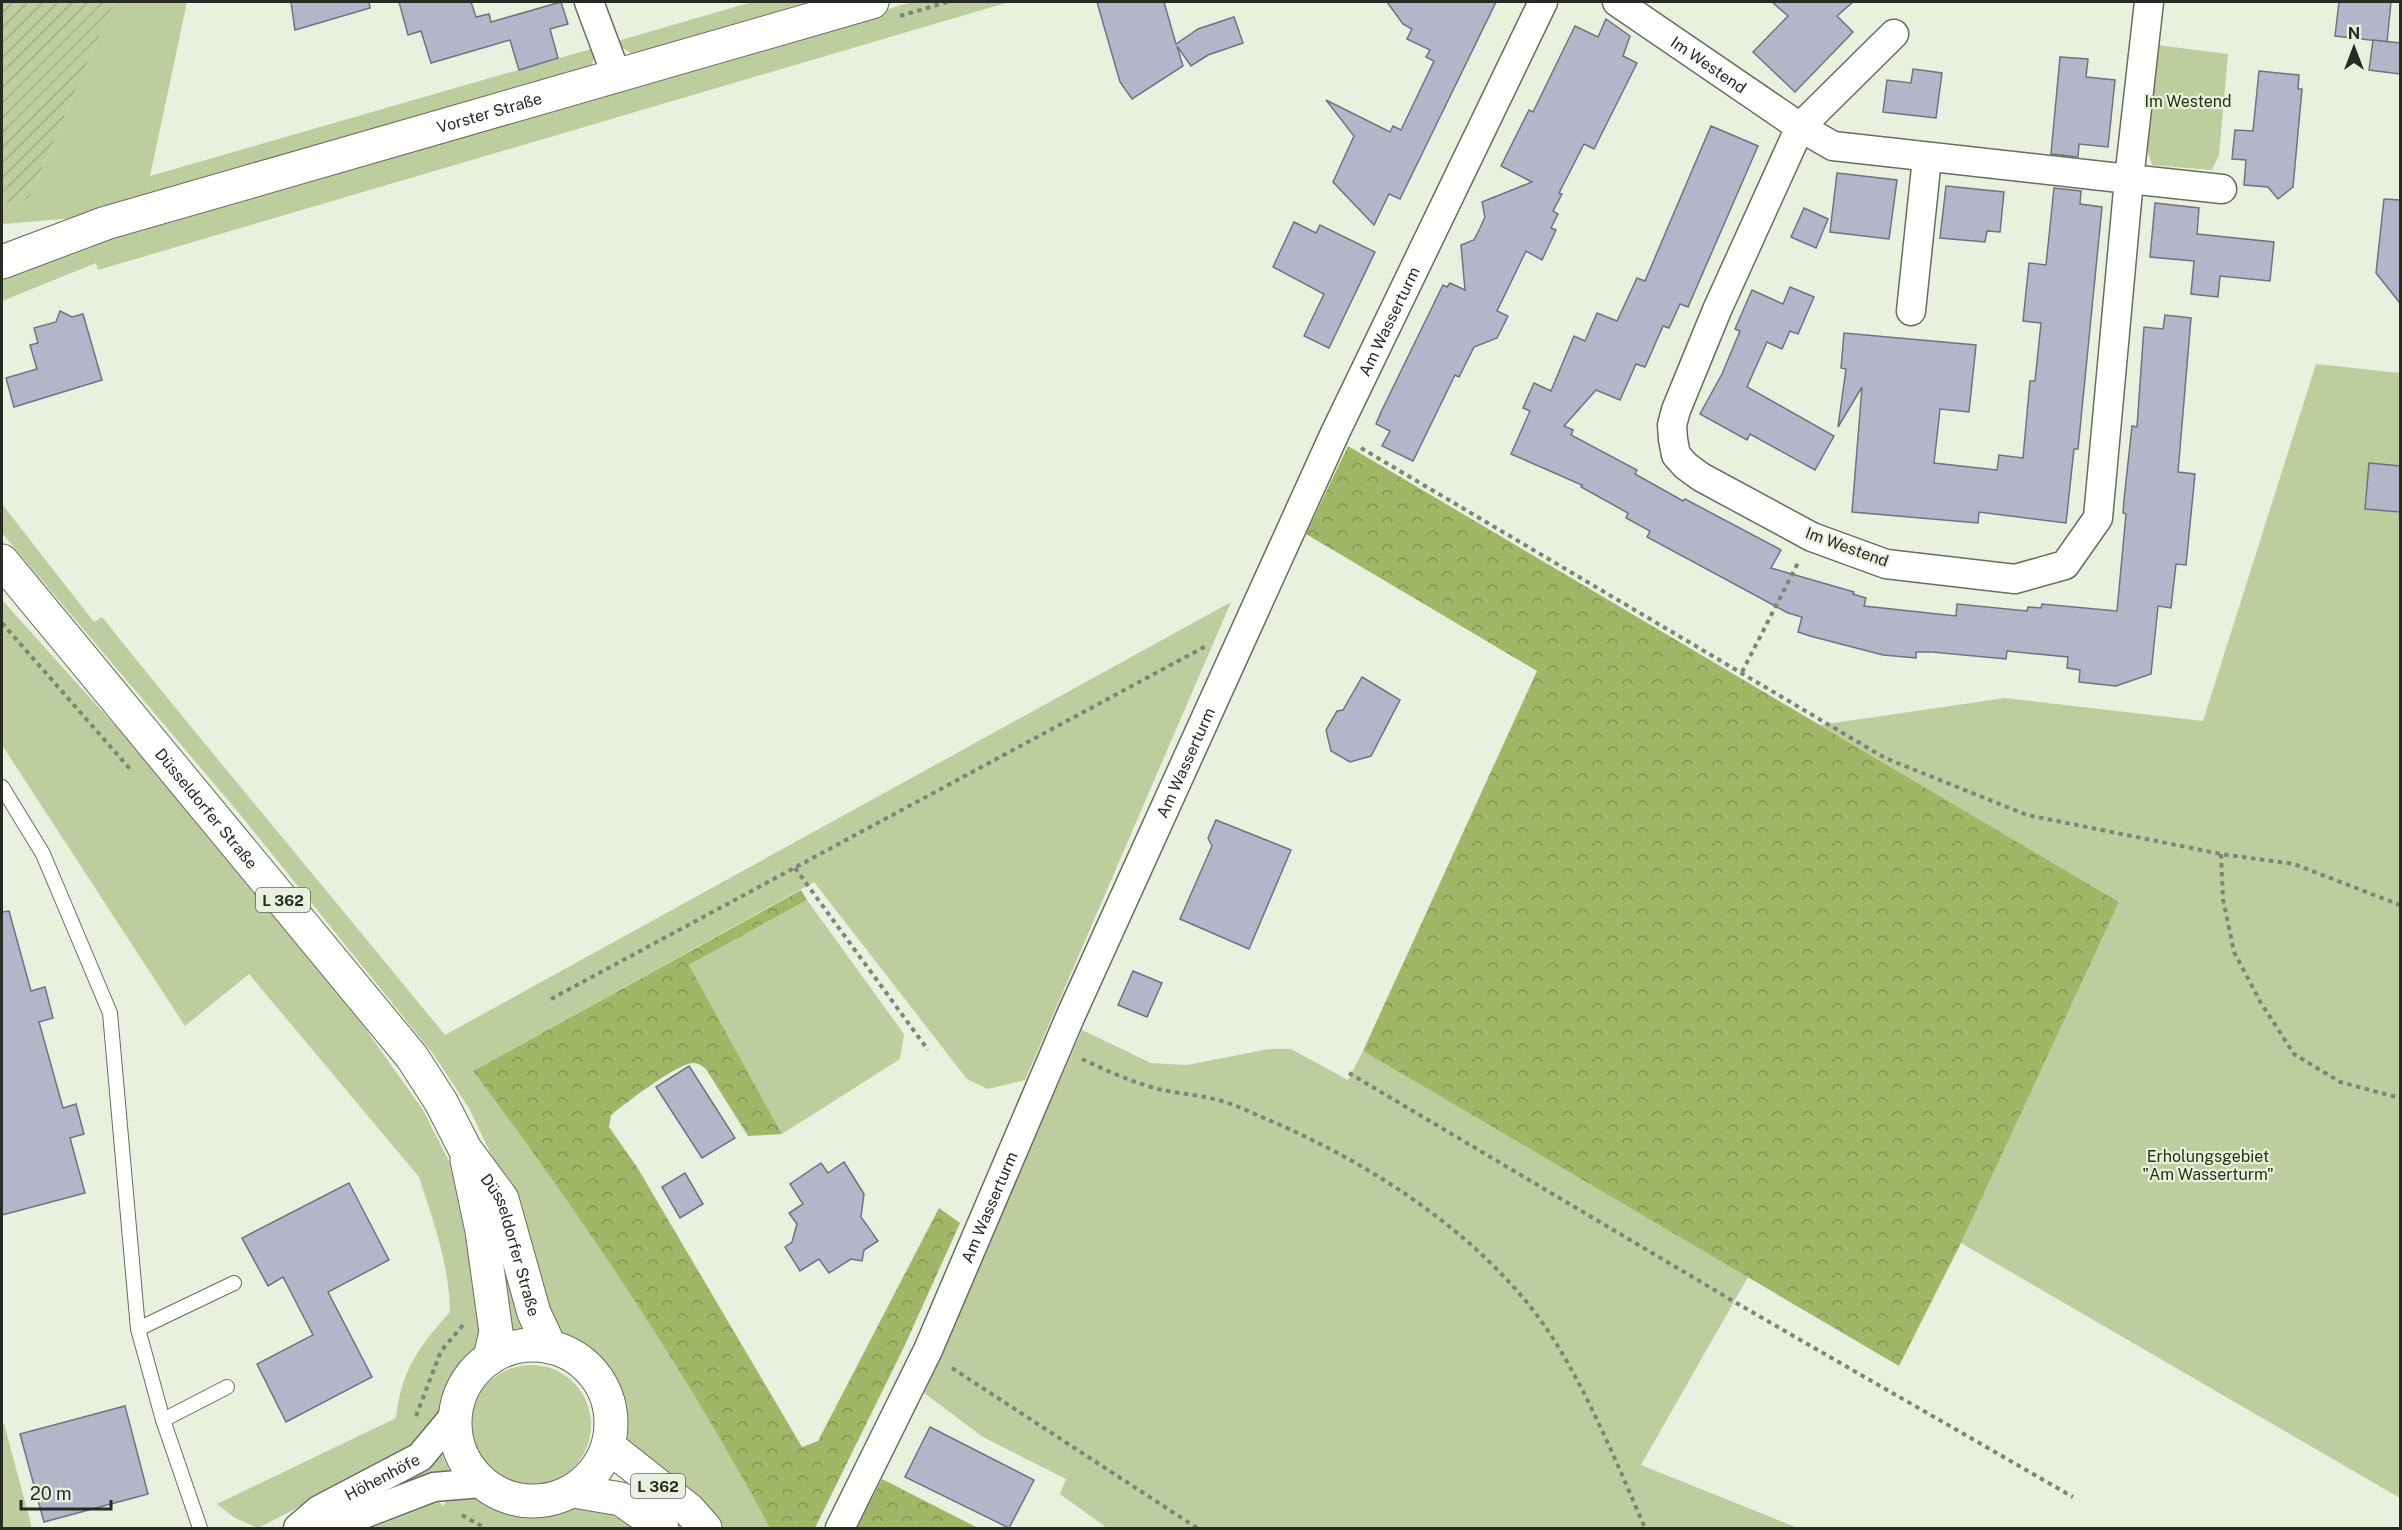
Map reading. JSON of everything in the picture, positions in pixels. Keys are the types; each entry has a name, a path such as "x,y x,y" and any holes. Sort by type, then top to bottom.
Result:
{"main road":[{"name":"Vorster Straße","path":"2,262 106,223 872,2"},
{"name":"Vorster Straße","path":"2,236 106,223"},
{"name":"Düsseldorfer Straße","path":"2,561 412,1058 441,1102 465,1149 502,1200 534,1313 550,1347"},
{"name":"Düsseldorfer Straße","path":"465,1149 482,1231 496,1332 490,1358"},
{"path":"519,1347 550,1347 574,1356 594,1373 607,1395 610,1412 608,1446 600,1464 588,1479 573,1491 550,1500 526,1502 502,1496 482,1483 466,1463 459,1448 455,1415 461,1393 473,1373 490,1358 519,1347"},
{"name":"L 362","path":"608,1446 689,1510 705,1528"},
{"name":"L 362","path":"573,1491 621,1499 662,1528"}],"street":[{"path":"589,2 617,77"},
{"name":"Am Wasserturm","path":"840,1528 928,1350 1057,1047 1335,433 1542,2"},
{"name":"Im Westend","path":"1617,2 1800,127 1833,146 2222,189"},
{"path":"2129,179 2149,2"},
{"name":"Im Westend","path":"1894,34 1800,127 1717,310 1672,425 1676,455 1701,477 1812,537 1886,564 2015,579 2065,565 2098,518 2129,179"},
{"path":"1911,311 1927,158"},
{"name":"Höhenhöfe","path":"298,1528 320,1510 420,1457 455,1415"},
{"name":"Höhenhöfe","path":"327,1528 434,1487 482,1483"}],"lane":[{"path":"2,787 43,854 110,1013 138,1329 164,1420 201,1528"},
{"path":"138,1329 234,1283"},
{"path":"164,1420 227,1387"}],"path":[{"path":"1335,433 1885,758 2027,815 2221,854 2294,864 2400,906"},
{"path":"1742,672 1812,537"},
{"path":"2,623 135,776"},
{"path":"551,999 1208,645"},
{"path":"2221,854 2223,899 2234,952 2261,1003 2294,1054 2340,1082 2400,1098"},
{"path":"795,868 928,1050"},
{"path":"1057,1047 1111,1073 1158,1089 1225,1102 1318,1141 1389,1184 1454,1231 1520,1293 1559,1348 1612,1453 1645,1528"},
{"path":"1349,1072 1738,1304 2073,1497"},
{"path":"420,1457 413,1441 416,1410 441,1351 470,1317"},
{"path":"928,1350 1197,1528"},
{"path":"434,1487 446,1502 470,1521 485,1528"}],"green space":[{"path":"2,2 114,2 29,199 2,204"},
{"path":"114,2 187,2 150,176 598,47 591,67 75,218 2,224 2,204 29,199"},
{"path":"752,2 809,2 632,54 614,42"},
{"path":"912,2 1009,2 98,270 96,263 2,301 2,270"},
{"name":"Im Westend","path":"2157,45 2228,54 2219,155 2212,170 2152,165 2147,149"},
{"name":"Erholungsgebiet \"Am Wasserturm\"","path":"2316,364 2400,373 2400,1498 1961,1243 2119,902 1820,725 2005,698 2203,721"},
{"path":"1348,446 2119,902 1961,1243 1899,1366 1363,1051 1537,671 1306,534"},
{"path":"2,504 94,622 102,617 445,1035 1231,602 1025,1080 988,1089 967,1079 814,882 473,1071 553,1181 630,1294 703,1409 770,1528 716,1528 630,1446 621,1421 617,1393 604,1369 582,1349 563,1337 546,1318 507,1188 470,1110 434,1055 243,818 2,533"},
{"path":"2,600 146,760 340,993 423,1110 454,1171 486,1331 473,1356 456,1373 446,1389 441,1412 424,1439 402,1454 258,1528 235,1518 217,1504 396,1418 402,1386 413,1360 429,1336 450,1312 447,1277 440,1244 419,1177 249,974 185,1026 2,745"},
{"path":"801,890 807,900 689,965 782,1134 748,1136 706,1069 700,1064 693,1063 675,1070 628,1102 611,1115 609,1127 637,1167 802,1447 818,1441 939,1208 960,1223 904,1347 815,1528 770,1528 703,1409 630,1294 553,1181 473,1071"},
{"path":"807,900 904,1034 900,1059 782,1134 689,965"},
{"path":"1082,1030 1151,1063 1187,1065 1269,1049 1291,1049 1348,1080 1363,1051 1748,1277 1641,1465 1798,1528 1107,1528 1060,1494 1066,1479 983,1437 923,1392"},
{"path":"499,1250 526,1331 509,1334"},
{"path":"531,1365 554,1370 573,1383 586,1402 591,1425 586,1448 573,1467 554,1480 531,1485 508,1480 489,1467 476,1448 471,1425 476,1402 489,1383 508,1370"},
{"path":"4,1424 32,1528 2,1528 2,1425"},
{"path":"442,1455 450,1472 374,1494"},
{"path":"882,1479 978,1528 857,1528"},
{"path":"451,1494 478,1500 508,1514 549,1514 591,1505 614,1509 646,1528 371,1528 439,1502 443,1506"}],"building":[{"path":"291,2 369,2 370,8 295,30"},
{"path":"399,2 471,2 476,17 489,14 491,22 561,2 568,24 550,29 558,58 519,70 510,40 431,63 421,31 408,35"},
{"path":"1097,2 1164,2 1176,44 1198,29 1234,17 1243,43 1208,55 1191,66 1177,46 1183,66 1132,99 1120,82"},
{"path":"1387,2 1496,2 1400,199 1389,194 1374,225 1333,182 1354,136 1326,100 1390,132 1393,126 1401,130 1434,61 1426,57 1430,50 1407,39 1412,29 1403,24"},
{"path":"1772,2 1853,2 1837,16 1853,32 1795,92 1753,52 1788,16"},
{"path":"2339,2 2391,2 2387,42 2335,36"},
{"path":"1606,19 1630,36 1623,56 1637,63 1594,149 1584,144 1559,193 1562,194 1553,211 1558,214 1551,228 1556,230 1542,260 1526,251 1497,311 1508,316 1497,338 1474,347 1459,377 1455,375 1413,461 1382,446 1390,431 1376,424 1381,412 1443,285 1447,287 1450,283 1465,290 1461,245 1474,240 1480,228 1485,217 1482,202 1532,182 1501,166 1529,110 1533,112 1575,26 1598,37"},
{"path":"2373,40 2400,43 2400,74 2369,70"},
{"path":"2060,57 2088,59 2086,77 2115,80 2108,147 2079,144 2078,157 2051,154"},
{"path":"1913,69 1942,73 1936,118 1883,112 1887,80 1911,83"},
{"path":"2259,71 2299,75 2298,89 2302,89 2293,187 2278,199 2268,187 2244,185 2246,160 2232,159 2235,130 2253,131"},
{"path":"1711,126 1758,146 1688,307 1680,304 1669,328 1663,326 1645,367 1636,364 1620,400 1596,390 1564,426 1573,430 1571,435 1637,470 1635,474 1683,501 1685,499 1781,550 1771,568 1854,592 1853,594 1866,598 1864,606 1956,616 1957,604 2027,611 2028,607 2041,608 2042,604 2117,611 2126,514 2123,513 2124,500 2132,426 2137,427 2144,327 2163,329 2165,315 2191,318 2178,472 2195,474 2186,565 2176,564 2171,608 2158,606 2151,674 2116,686 2079,682 2080,670 2067,668 2068,657 2007,651 2006,659 1932,652 1916,652 1916,658 1883,655 1798,632 1802,617 1788,613 1647,537 1650,531 1626,518 1628,513 1581,487 1582,485 1511,454 1530,411 1523,408 1534,383 1551,391 1574,336 1585,341 1597,313 1617,321 1637,278 1645,281"},
{"path":"1837,173 1897,180 1889,239 1830,232"},
{"path":"1946,186 2004,192 2000,232 1987,231 1985,242 1940,238"},
{"path":"2054,188 2081,191 2080,204 2102,207 2078,449 2074,449 2066,523 1979,512 1978,523 1852,512 1862,387 1838,427 1846,369 1841,368 1844,333 1976,345 1969,412 1940,409 1934,463 1997,470 1999,455 2023,458 2030,381 2035,381 2041,323 2023,321 2029,263 2046,265"},
{"path":"2384,199 2400,200 2400,303 2376,273"},
{"path":"2155,203 2199,208 2197,234 2274,242 2270,281 2220,276 2218,297 2191,294 2194,261 2150,257"},
{"path":"1804,208 1828,219 1816,248 1791,237"},
{"path":"1294,222 1316,233 1320,225 1375,252 1329,348 1304,336 1324,294 1273,267"},
{"path":"1790,287 1814,297 1798,334 1790,331 1782,349 1767,342 1747,387 1834,436 1815,470 1750,434 1747,440 1700,414 1722,374 1740,331 1735,329 1752,290 1783,304"},
{"path":"60,311 72,317 83,314 102,380 14,407 6,378 37,369 30,345 38,343 34,328 56,322"},
{"path":"2369,463 2400,466 2400,512 2365,509"},
{"path":"1362,677 1400,700 1371,756 1350,762 1331,751 1326,730 1337,711 1343,710"},
{"path":"1216,820 1291,850 1249,949 1180,919 1212,846 1208,838"},
{"path":"9,911 31,991 45,987 53,1018 39,1022 63,1108 76,1104 84,1134 70,1138 85,1193 2,1215 2,912"},
{"path":"1133,971 1162,983 1147,1017 1118,1005"},
{"path":"689,1066 735,1138 702,1158 656,1087"},
{"path":"844,1162 864,1194 861,1217 878,1241 864,1250 862,1261 851,1259 829,1273 819,1259 800,1271 785,1247 792,1242 797,1224 789,1213 803,1204 790,1184 821,1163 828,1173"},
{"path":"685,1173 703,1204 680,1218 662,1187"},
{"path":"349,1183 389,1260 328,1292 372,1377 286,1422 257,1364 313,1335 283,1277 268,1286 242,1238"},
{"path":"125,1406 148,1494 44,1522 20,1434"},
{"path":"930,1427 1034,1480 1009,1528 905,1477"}]}
